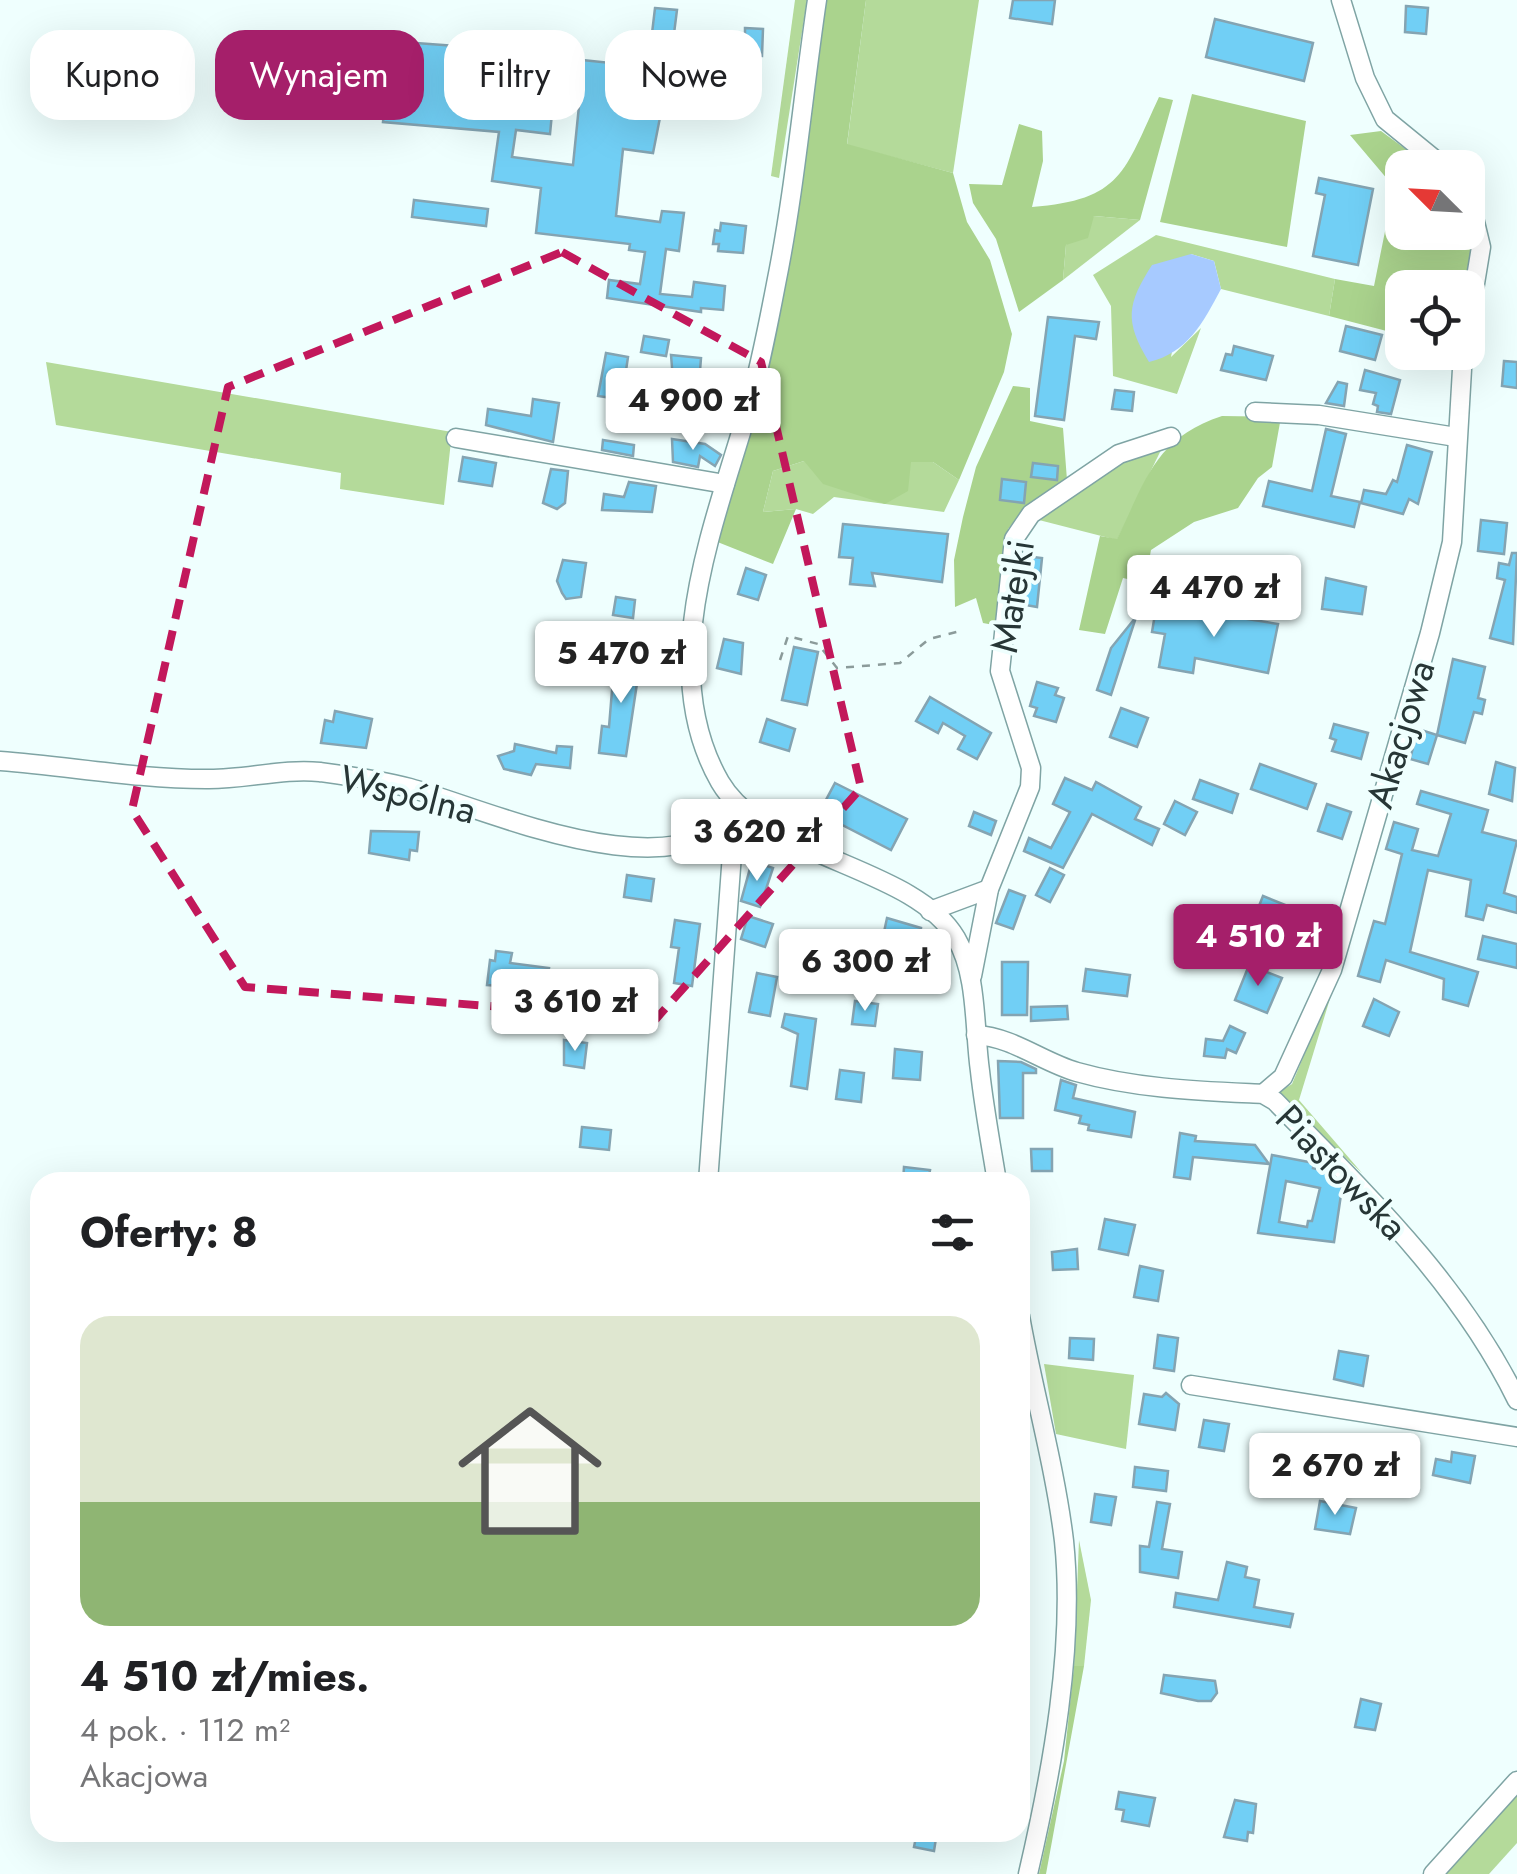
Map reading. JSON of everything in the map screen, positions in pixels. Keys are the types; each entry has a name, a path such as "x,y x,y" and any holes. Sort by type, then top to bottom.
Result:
{"street":[{"path":"817,0 779,269 750,405 694,613 694,704 703,746 721,784 742,810 930,910 957,939 970,986 996,1172"},
{"path":"1341,0 1365,78 1385,119 1423,150"},
{"name":"Akacjowa","path":"1264,1094 1284,1076 1332,970 1452,542 1462,370"},
{"path":"1255,412 1319,415 1456,437"},
{"name":"Matejki","path":"970,986 988,889 1030,787 1031,768 1000,671 1014,539 1031,514 1118,454 1171,437"},
{"path":"456,438 726,484"},
{"name":"Wspólna","path":"0,761 204,780 320,772 385,782 521,825 599,842 696,844 726,827 742,810"},
{"path":"709,1172 732,854 726,827"},
{"path":"930,910 988,889"},
{"name":"Piastowska","path":"976,1035 999,1038 1086,1074 1167,1088 1264,1094 1323,1149 1434,1269 1482,1333 1517,1400"},
{"path":"1028,1874 1058,1718 1064,1542 1030,1367"},
{"path":"1191,1385 1517,1437"},
{"path":"1433,1874 1517,1781"}],"path":[{"path":"780,660 788,636 818,644 837,668 900,663 929,639 964,630"}],"highlighted area":[{"path":"562,252 761,362 861,788 656,1019 245,987 132,810 228,387"}],"green space":[{"path":"795,0 807,0 779,178 771,176"},
{"path":"826,0 866,0 847,144 953,173 967,222 990,260 1012,334 1004,372 959,480 933,462 911,462 908,491 885,504 823,484 804,461 773,471 763,512 796,509 773,564 715,541 785,270"},
{"path":"866,0 979,0 953,173 847,145"},
{"path":"1192,94 1306,121 1287,247 1160,222"},
{"path":"1159,97 1173,100 1140,220 1094,216 1088,238 1066,245 1063,280 1019,312 996,239 973,203 969,184 1002,185 1019,124 1042,131 1043,161 1032,207 1062,203 1103,189 1127,163"},
{"path":"1381,131 1407,150 1385,150 1385,176 1350,135"},
{"path":"1094,216 1140,220 1063,280 1066,245"},
{"path":"1385,232 1385,250 1475,250 1470,270 1385,270 1385,331 1329,316 1335,279 1374,286"},
{"path":"1156,235 1335,279 1329,316 1221,289 1214,261 1191,254 1171,357 1201,328 1177,394 1113,376 1111,306 1093,275"},
{"path":"46,362 452,432 444,505 340,489 341,473 56,425"},
{"path":"1013,386 1030,388 1030,421 1063,428 1067,480 1021,513 1008,529 999,626 983,623 976,598 955,607 954,560 976,467"},
{"path":"1222,416 1281,417 1272,467 1258,478 1238,508 1194,522 1151,550 1145,583 1123,578 1105,634 1079,630 1100,536 1117,539 1145,480 1167,449 1199,425"},
{"path":"1162,448 1117,540 1035,519 1121,459"},
{"path":"804,461 933,462 959,480 944,512 834,497 813,514 796,509 763,512 773,471"},
{"path":"1336,979 1299,1100 1362,1173 1276,1094 1292,1084"},
{"path":"1044,1364 1134,1375 1126,1449 1056,1434"},
{"path":"1079,1540 1091,1600 1084,1666 1074,1666"},
{"path":"1074,1666 1084,1666 1046,1874 1039,1874 1064,1761"},
{"path":"1517,1795 1517,1843 1489,1874 1445,1874"}],"water":[{"path":"1191,254 1214,261 1221,289 1184,344 1149,362 1132,324 1137,291 1152,265"}],"building":[{"path":"1013,0 1055,0 1052,24 1010,18"},
{"path":"1406,6 1428,8 1426,34 1405,32"},
{"path":"655,8 677,10 674,30 652,30"},
{"path":"1215,19 1313,43 1304,81 1206,57"},
{"path":"424,44 444,45 444,120 551,120 550,134 516,130 512,157 573,165 578,120 585,120 585,60 605,62 605,120 660,120 653,153 623,149 616,216 660,222 662,211 684,213 679,251 666,249 660,294 692,297 694,282 725,286 723,310 701,308 701,312 607,298 609,280 640,284 645,252 629,250 630,244 536,233 541,188 492,181 499,132 383,122 424,120"},
{"path":"1319,178 1373,189 1358,265 1313,256 1325,195 1316,193"},
{"path":"414,200 488,209 486,226 412,217"},
{"path":"721,223 746,226 743,253 718,251 719,244 713,244 715,230 720,231"},
{"path":"1048,317 1099,322 1096,339 1075,336 1064,420 1035,416"},
{"path":"1346,326 1382,335 1375,360 1340,351"},
{"path":"644,336 669,340 666,356 641,352"},
{"path":"1234,346 1273,356 1266,380 1221,370 1226,354 1232,355"},
{"path":"606,353 628,357 624,384 635,386 632,401 598,396"},
{"path":"671,355 701,358 699,383 673,380"},
{"path":"1504,361 1517,362 1517,388 1502,386"},
{"path":"1365,370 1400,380 1391,414 1377,412 1378,406 1373,404 1376,393 1360,390"},
{"path":"1338,382 1347,384 1344,406 1326,403"},
{"path":"1115,390 1134,392 1132,411 1112,409"},
{"path":"533,399 559,403 553,442 486,425 488,409 531,416"},
{"path":"1326,429 1346,434 1331,496 1360,502 1354,527 1263,506 1269,481 1312,491"},
{"path":"672,439 705,444 721,455 715,466 700,456 698,467 673,462"},
{"path":"603,440 634,445 633,456 602,450"},
{"path":"1407,445 1432,452 1418,504 1409,499 1403,514 1361,503 1364,490 1386,494 1393,480 1397,482"},
{"path":"463,457 496,463 492,486 459,481"},
{"path":"1033,463 1058,466 1057,480 1031,477"},
{"path":"551,469 568,471 565,503 557,509 543,503"},
{"path":"1002,479 1026,482 1024,503 1000,500"},
{"path":"629,482 656,486 652,512 602,510 604,494 624,497"},
{"path":"1481,520 1507,523 1504,554 1478,551"},
{"path":"843,524 948,534 942,582 872,573 875,586 850,584 853,558 839,557"},
{"path":"1512,553 1517,553 1513,644 1490,638 1505,580 1497,578 1499,563 1509,565"},
{"path":"1025,556 1042,558 1037,607 1020,604"},
{"path":"563,560 586,563 581,597 566,599 562,593 557,581"},
{"path":"746,568 766,575 758,600 738,594"},
{"path":"1326,578 1366,587 1362,614 1322,609"},
{"path":"616,597 635,600 633,618 613,615"},
{"path":"1174,607 1278,624 1268,673 1195,658 1193,673 1159,667 1165,634 1152,632 1155,614 1172,617"},
{"path":"1136,617 1111,695 1097,690 1111,648"},
{"path":"724,639 743,643 741,674 717,668"},
{"path":"794,647 818,652 807,705 782,700"},
{"path":"615,654 641,657 626,756 599,753 602,726 609,727"},
{"path":"1453,659 1485,667 1478,698 1485,700 1482,714 1474,712 1465,743 1437,735"},
{"path":"1037,682 1058,688 1055,695 1064,698 1056,722 1034,716 1037,708 1030,706"},
{"path":"930,697 991,733 977,759 958,749 965,736 943,723 938,733 916,721"},
{"path":"1121,708 1148,718 1137,747 1110,737"},
{"path":"335,711 372,719 366,748 321,743 325,720 333,722"},
{"path":"767,719 795,729 789,751 760,742"},
{"path":"1334,724 1368,733 1361,759 1332,751 1336,740 1330,738"},
{"path":"1418,729 1437,735 1428,764 1410,759"},
{"path":"515,744 556,753 557,746 572,747 570,768 536,764 531,775 504,769 498,756 514,751"},
{"path":"1496,762 1515,768 1512,801 1489,794"},
{"path":"1260,764 1316,784 1307,809 1251,789"},
{"path":"1065,778 1092,790 1096,782 1141,807 1135,819 1159,829 1152,845 1092,814 1063,868 1024,851 1029,838 1051,848 1070,812 1053,804"},
{"path":"1200,780 1238,794 1232,813 1193,799"},
{"path":"835,783 907,819 891,850 819,813"},
{"path":"1421,791 1488,810 1482,832 1517,841 1504,893 1517,897 1517,913 1487,905 1483,920 1466,916 1471,880 1428,870 1410,952 1478,972 1468,1006 1443,999 1444,979 1386,960 1380,982 1358,976 1374,921 1385,924 1402,854 1386,849 1394,822 1418,829 1412,850 1438,856 1451,814 1417,804"},
{"path":"1175,801 1197,812 1185,835 1164,824"},
{"path":"1327,804 1351,812 1342,839 1318,831"},
{"path":"974,812 996,821 991,835 969,826"},
{"path":"371,831 419,832 417,851 410,850 409,860 369,853"},
{"path":"752,861 773,868 760,907 741,901"},
{"path":"1050,868 1064,875 1050,902 1036,895"},
{"path":"627,875 654,879 651,901 624,897"},
{"path":"1009,890 1025,896 1013,929 996,923"},
{"path":"1263,896 1320,919 1308,950 1286,941 1291,930 1286,928 1288,923 1257,911"},
{"path":"748,916 773,924 765,947 741,939"},
{"path":"887,918 921,928 914,981 894,976 891,990 873,986 875,971 885,973 893,934 884,932"},
{"path":"675,920 700,924 692,986 674,983 679,948 671,947"},
{"path":"1483,936 1517,944 1517,968 1478,959"},
{"path":"496,951 512,953 510,963 549,968 546,989 487,985 490,960 495,961"},
{"path":"1002,962 1028,962 1027,1015 1002,1015"},
{"path":"1249,965 1282,978 1267,1013 1235,1000"},
{"path":"1086,969 1130,975 1127,996 1083,991"},
{"path":"576,971 645,982 642,1002 574,992"},
{"path":"757,973 777,977 770,1016 749,1012"},
{"path":"789,973 819,976 818,991 788,988"},
{"path":"1374,999 1399,1012 1389,1036 1363,1026"},
{"path":"855,1001 878,1004 875,1026 852,1024"},
{"path":"1067,1006 1068,1019 1031,1021 1031,1007"},
{"path":"785,1014 816,1019 807,1089 791,1086 798,1034 782,1027"},
{"path":"1230,1026 1245,1033 1236,1053 1227,1049 1225,1058 1204,1056 1206,1039 1223,1041"},
{"path":"564,1040 587,1043 584,1068 564,1065"},
{"path":"895,1049 922,1052 920,1080 893,1078"},
{"path":"998,1061 1021,1062 1036,1069 1036,1073 1023,1073 1023,1118 1000,1118"},
{"path":"840,1070 864,1073 861,1102 836,1099"},
{"path":"1061,1080 1076,1085 1073,1098 1135,1112 1131,1137 1088,1130 1089,1125 1079,1123 1081,1116 1055,1110"},
{"path":"582,1127 611,1130 609,1150 580,1147"},
{"path":"1180,1133 1196,1136 1195,1141 1255,1145 1269,1164 1193,1157 1190,1179 1174,1177"},
{"path":"1031,1149 1052,1149 1052,1171 1032,1171"},
{"path":"1272,1155 1314,1163 1313,1168 1327,1172 1342,1188 1334,1242 1258,1233","holes":["1286,1181 1320,1188 1307,1227 1279,1222"]},
{"path":"904,1167 930,1170 930,1172 904,1172"},
{"path":"1105,1219 1135,1225 1128,1255 1099,1249"},
{"path":"1077,1249 1078,1269 1053,1270 1052,1252"},
{"path":"1140,1266 1163,1271 1158,1301 1134,1297"},
{"path":"1158,1335 1178,1338 1174,1371 1154,1368"},
{"path":"1070,1338 1094,1339 1093,1360 1069,1358"},
{"path":"1339,1351 1368,1356 1363,1386 1334,1379"},
{"path":"1166,1393 1179,1404 1175,1430 1139,1424 1144,1394 1162,1397"},
{"path":"1204,1420 1229,1424 1224,1451 1199,1447"},
{"path":"1452,1452 1475,1456 1470,1483 1433,1475 1436,1459 1451,1462"},
{"path":"1135,1467 1168,1471 1166,1491 1133,1487"},
{"path":"1095,1494 1116,1497 1111,1525 1091,1522"},
{"path":"1320,1501 1356,1508 1350,1534 1315,1529"},
{"path":"1157,1502 1170,1504 1162,1549 1182,1552 1178,1578 1140,1572 1140,1546 1149,1547"},
{"path":"1227,1562 1247,1567 1245,1577 1259,1580 1254,1607 1293,1614 1290,1627 1174,1607 1176,1593 1218,1600"},
{"path":"1164,1675 1215,1681 1217,1693 1211,1701 1198,1701 1161,1693"},
{"path":"1361,1699 1381,1704 1375,1730 1355,1727"},
{"path":"1119,1792 1155,1798 1149,1826 1122,1821 1124,1810 1116,1809"},
{"path":"1235,1800 1256,1804 1253,1833 1248,1832 1247,1841 1224,1837"},
{"path":"915,1842 935,1842 934,1851 914,1847"}]}
